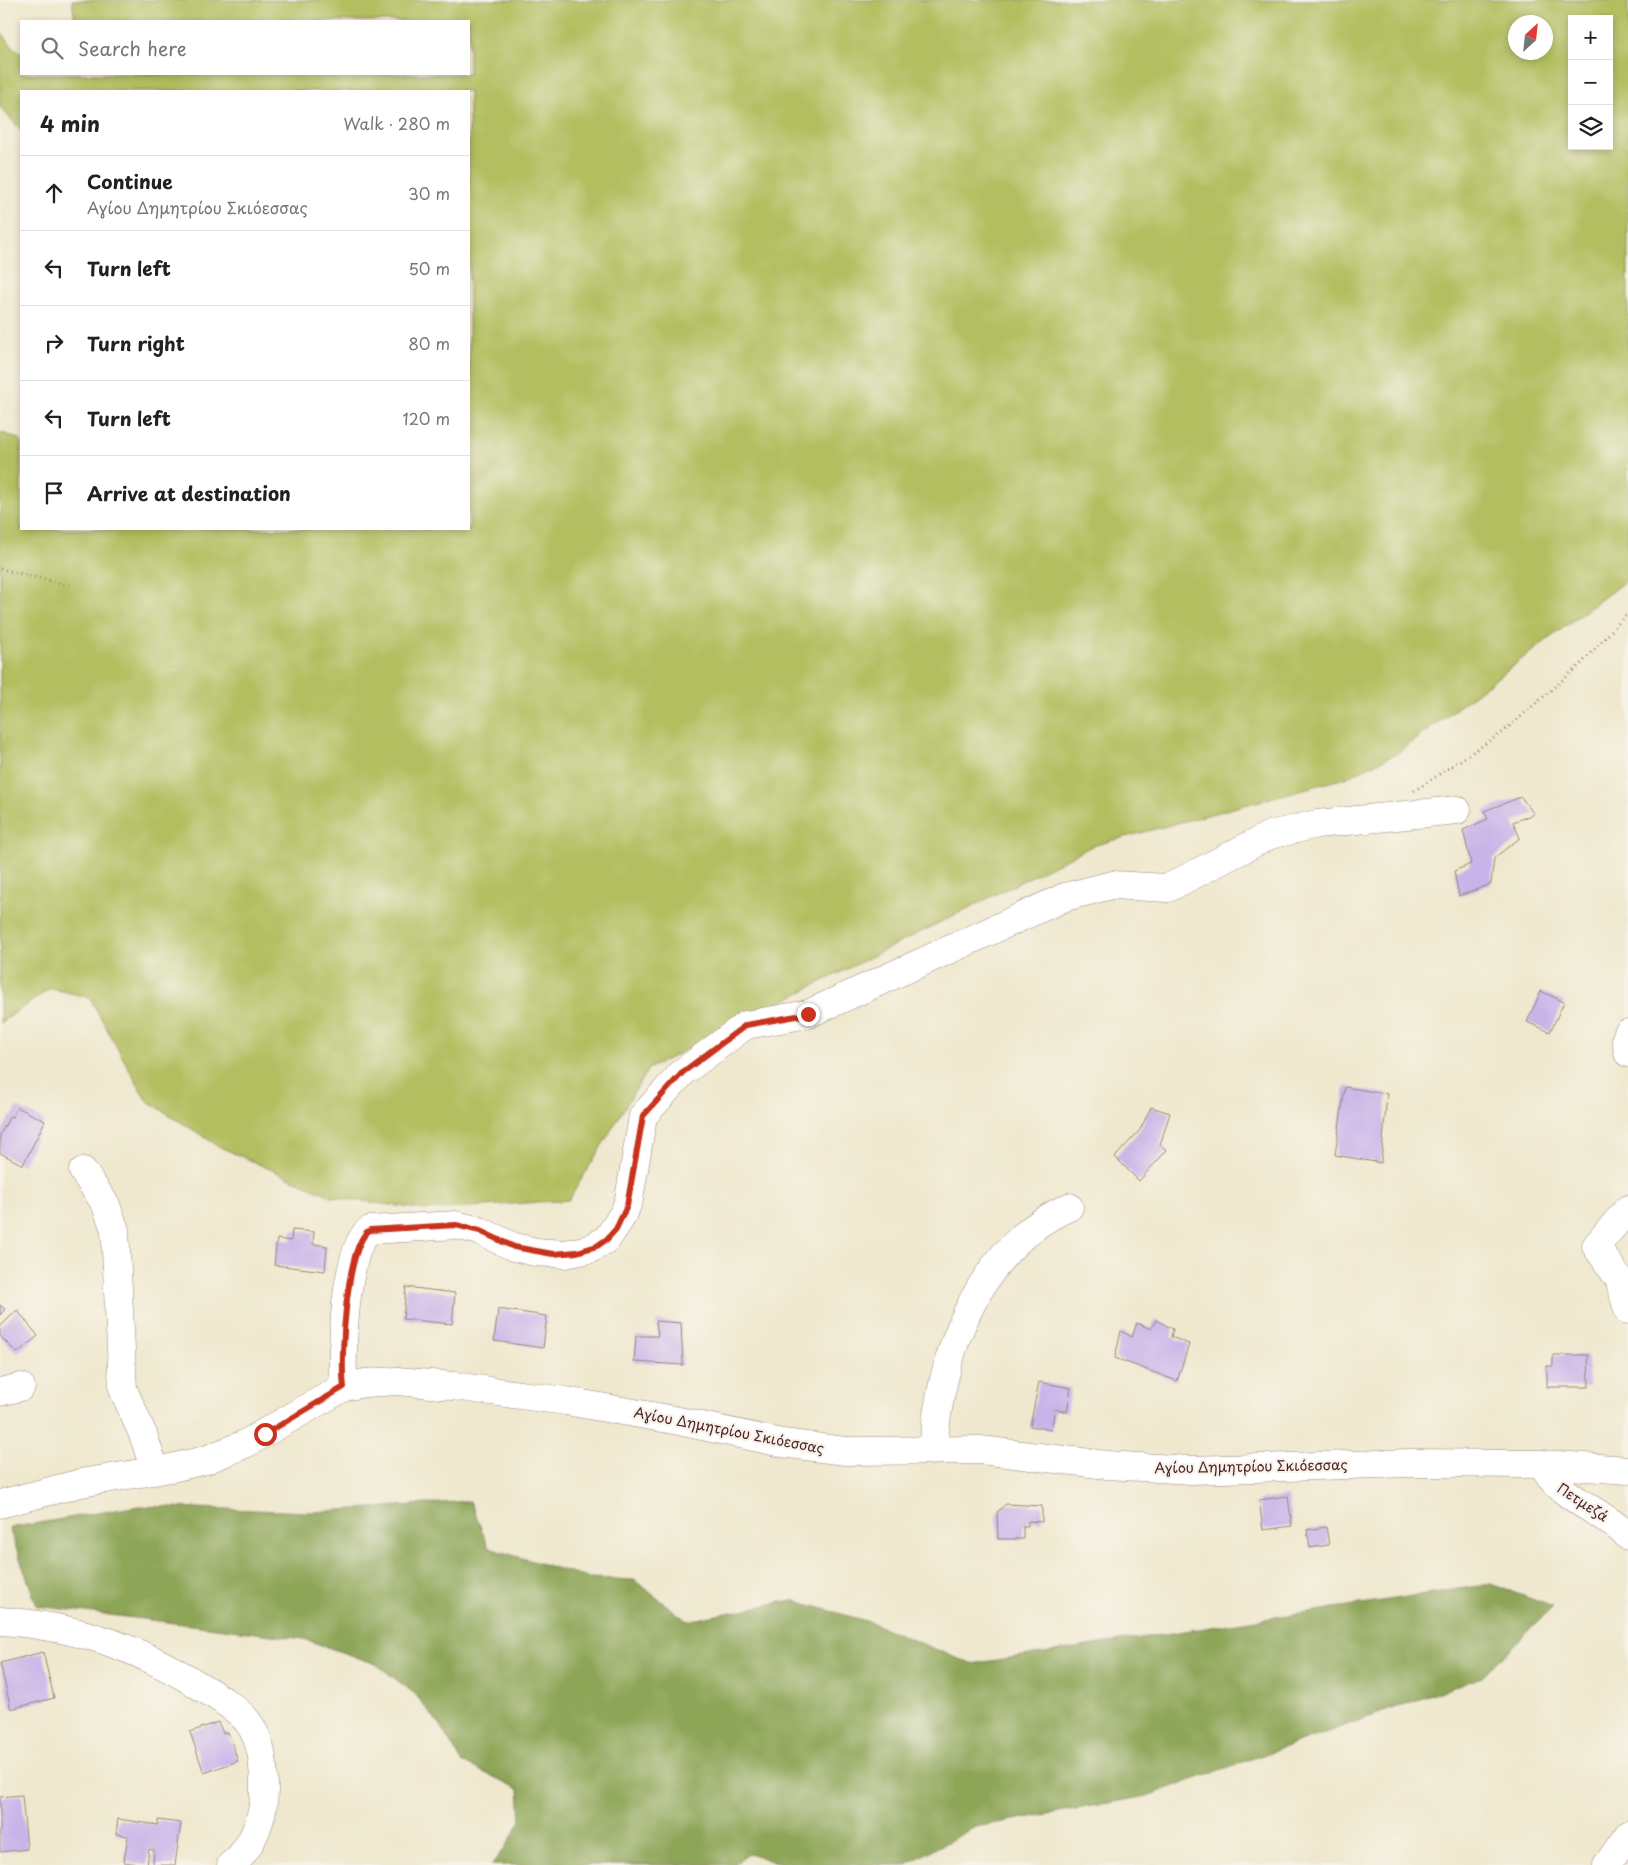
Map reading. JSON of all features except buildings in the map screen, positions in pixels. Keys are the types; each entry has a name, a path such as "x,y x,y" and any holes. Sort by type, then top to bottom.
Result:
{"street":[{"path":"344,1387 342,1350 347,1299 358,1246 365,1232 370,1230 450,1224 471,1228 514,1247 536,1252 565,1254 597,1246 616,1229 627,1206 643,1116 683,1072 746,1025 808,1014 1065,897 1112,886 1168,888 1270,835 1317,824 1457,810"},
{"path":"1628,1033 1626,1038 1628,1053"},
{"path":"83,1171 106,1205 115,1230 123,1389 144,1437 155,1471"},
{"path":"933,1451 936,1414 945,1367 960,1329 980,1289 1000,1259 1025,1234 1044,1220 1069,1207"},
{"path":"1628,1209 1596,1246 1619,1279 1628,1310"},
{"name":"Αγίου Δημητρίου Σκιόεσσας","path":"0,1504 81,1483 155,1471 206,1460 265,1434 344,1387 379,1382 446,1385 566,1401 674,1420 782,1443 865,1452 998,1452 1107,1465 1191,1470 1376,1464 1542,1464 1628,1470"},
{"name":"Πετμεζά","path":"1542,1464 1554,1483 1603,1515 1628,1536"},
{"path":"0,1621 78,1633 137,1651 174,1670 215,1695 248,1722 258,1740 264,1768 264,1800 255,1835 231,1865"},
{"path":"1607,1865 1628,1835"}],"path":[{"path":"0,569 70,585"},
{"path":"1406,796 1503,732 1580,665 1628,613"}],"green space":[{"path":"72,0 1628,0 1628,579 1396,754 1345,778 1092,846 648,1069 569,1200 427,1210 333,1197 220,1147 146,1100 90,998 51,988 0,1023 0,432 20,440 20,530 470,530 470,90 20,90 20,129 0,107 0,30 14,49 20,52 20,75 470,75 470,20 75,20"},
{"path":"470,1501 489,1548 589,1578 634,1580 687,1621 792,1600 870,1622 971,1664 1491,1584 1553,1607 1482,1677 1147,1796 975,1827 905,1865 782,1865 750,1853 733,1865 491,1865 506,1847 521,1820 519,1789 462,1762 439,1724 415,1694 376,1664 304,1639 37,1606 9,1528 139,1506 312,1512"}],"route":[{"path":"265,1434 332,1392 344,1387 342,1350 347,1299 358,1246 365,1232 370,1230 423,1228 450,1224 471,1228 514,1247 536,1252 565,1254 597,1246 616,1229 627,1206 643,1116 683,1072 746,1025 808,1014"}]}
